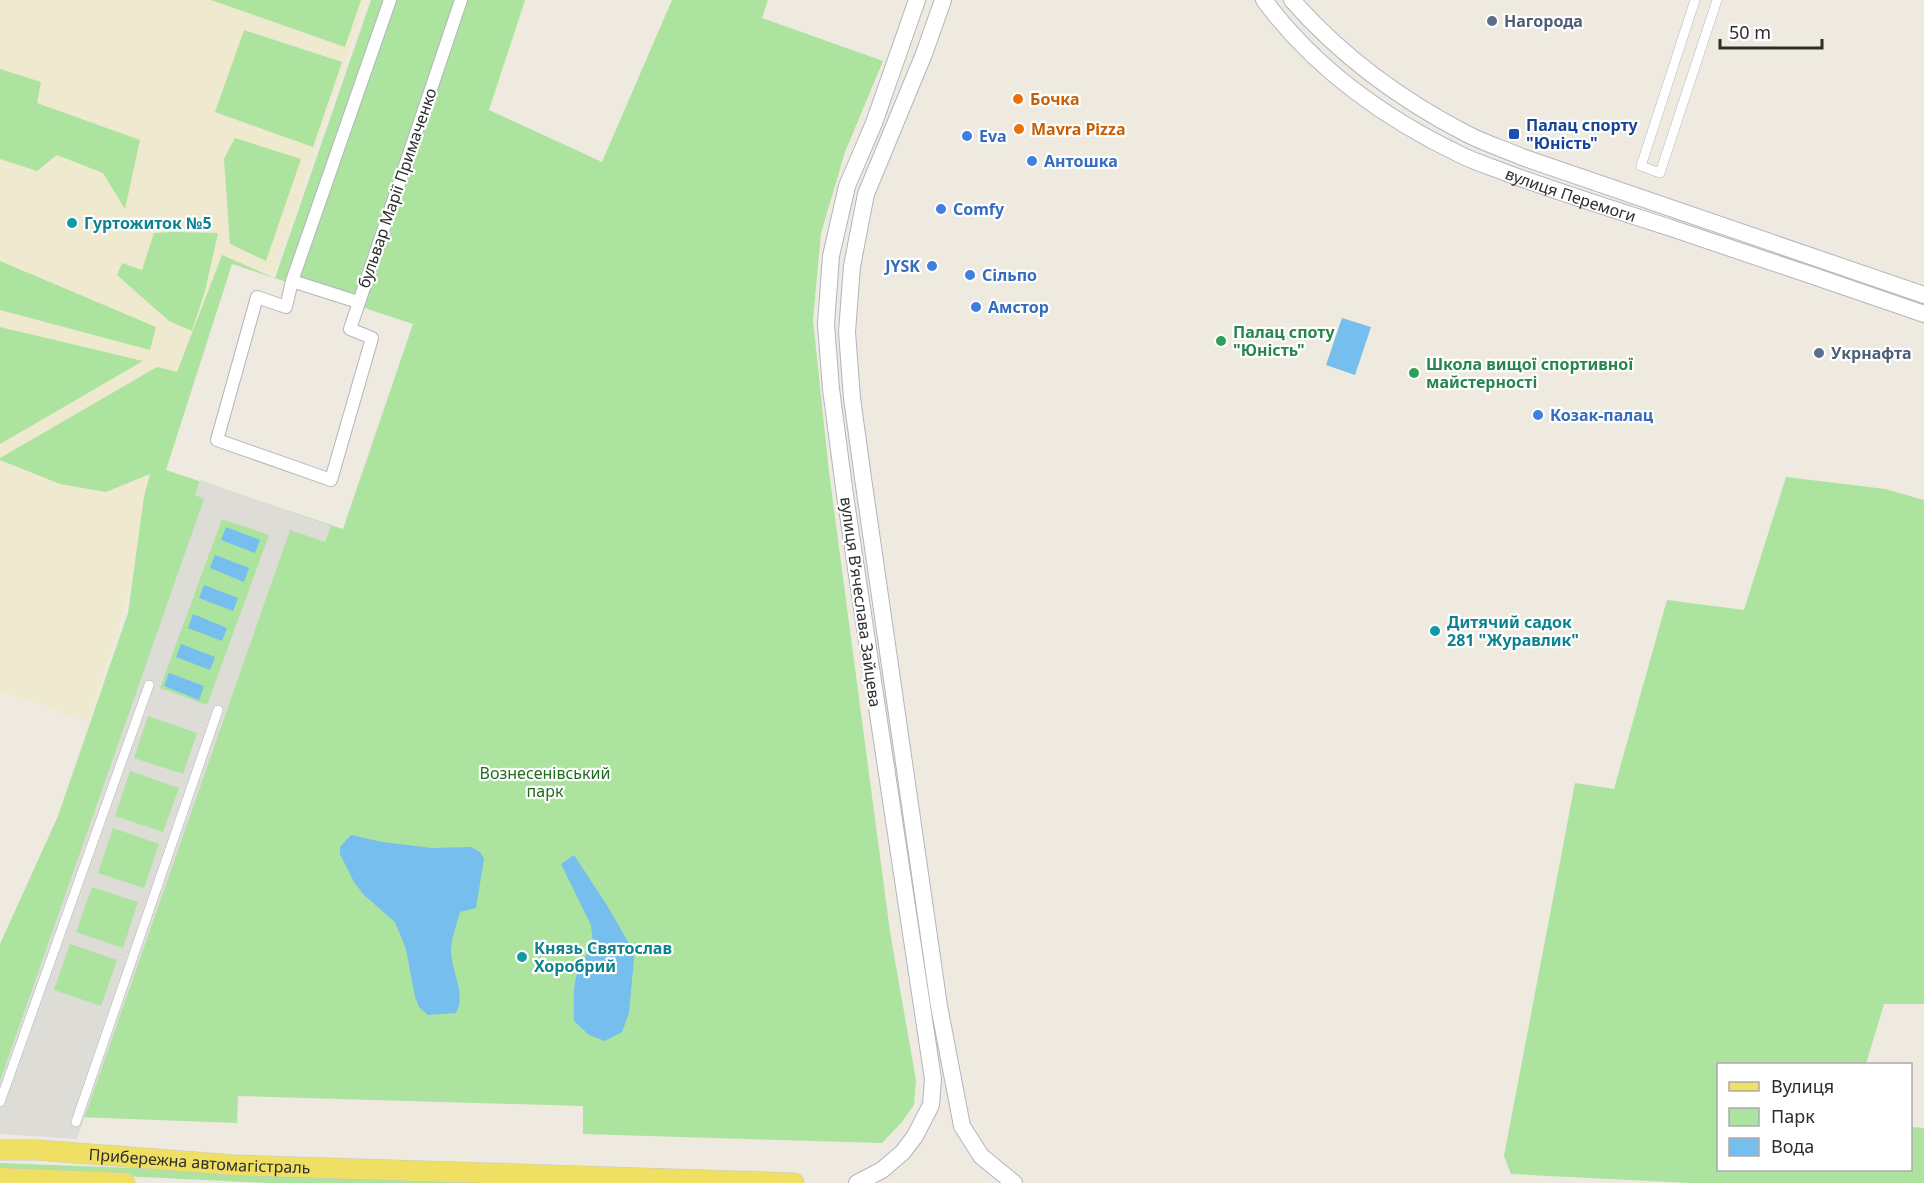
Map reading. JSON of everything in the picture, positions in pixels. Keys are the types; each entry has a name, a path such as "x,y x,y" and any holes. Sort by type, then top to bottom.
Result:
{"main road":[{"name":"вулиця Вʼячеслава Зайцева","path":"857,1183 882,1170 903,1152 915,1136 931,1105 933,1079 845,495 831,389 826,324 831,256 847,186 874,123 917,0"},
{"name":"вулиця Вʼячеслава Зайцева","path":"943,0 924,54 866,194 852,266 847,332 852,398 863,478 939,1006 954,1088 962,1126 981,1156 1014,1183"},
{"name":"вулиця Перемоги","path":"1264,0 1315,58 1360,97 1396,121 1462,156 1548,188 1924,314"},
{"name":"вулиця Перемоги","path":"1292,0 1341,49 1388,88 1469,135 1522,157 1924,295"},
{"path":"1360,97 1371,97 1376,94 1379,83 1377,78"},
{"path":"1396,121 1398,110 1412,103"},
{"name":"Прибережна автомагістраль","path":"0,1150 38,1150 234,1165 794,1183"},
{"name":"Прибережна автомагістраль","path":"0,1178 125,1183"}],"street":[{"path":"358,302 350,329 372,338 331,480 217,440 257,297 286,307 292,281 390,0"},
{"name":"бульвар Марії Примаченко","path":"292,281 358,302 461,0"},
{"path":"1695,0 1641,166 1660,173 1717,0"},
{"path":"0,1102 149,685"},
{"path":"76,1122 218,710"}],"shaded area":[{"path":"0,0 366,0 274,273 232,264 89,722 0,691"},
{"path":"200,480 331,526 325,542 290,530 77,1139 0,1134 0,1081 204,499 195,495","holes":["222,519 269,535 207,705 160,688","148,716 197,733 183,774 134,758","130,771 179,788 163,832 115,816","113,828 159,844 144,888 98,873","92,887 138,902 123,948 76,932","70,944 117,960 101,1006 54,990"]}],"green space":[{"path":"211,0 361,0 345,47"},
{"name":"Вознесенівський парк","path":"371,0 525,0 489,110 602,162 672,0 768,0 762,18 883,61 845,152 821,233 813,320 829,472 890,932 916,1080 914,1105 882,1143 583,1134 583,1106 238,1096 237,1123 0,1114 0,944 58,816 128,613 144,497 150,474 106,492 60,484 0,460 0,458 157,367 177,372 222,255 275,278","holes":["232,264 413,324 343,529 166,470"]},
{"path":"244,30 342,62 313,147 215,112"},
{"path":"0,69 41,82 37,103 140,140 125,209 103,173 57,155 37,171 0,159"},
{"path":"235,138 301,159 266,261 230,244 224,159"},
{"path":"154,233 218,233 205,291 192,331 169,321 117,275 122,263 142,270"},
{"path":"0,261 156,327 150,350 0,310"},
{"path":"0,327 143,361 0,444"},
{"path":"1786,477 1885,489 1924,500 1924,1004 1884,1004 1866,1063 1717,1063 1717,1171 1912,1171 1912,1127 1924,1128 1924,1183 1690,1183 1511,1174 1504,1156 1575,783 1614,789 1667,600 1744,610"},
{"path":"0,1163 531,1183 267,1183 0,1170"}],"water":[{"path":"1342,318 1371,327 1355,375 1326,365"},
{"path":"226,527 260,540 255,553 221,540"},
{"path":"215,555 249,568 244,582 210,568"},
{"path":"204,585 238,598 233,611 199,598"},
{"path":"193,614 227,628 222,641 188,628"},
{"path":"181,644 215,657 210,670 176,657"},
{"path":"169,673 204,686 199,700 164,686"},
{"path":"351,835 382,842 432,848 471,847 480,852 484,859 476,908 460,912 453,935 451,957 460,998 456,1013 428,1015 419,1007 406,949 395,922 364,895 354,882 340,854 340,847"},
{"path":"574,855 608,907 631,947 634,959 629,1013 622,1032 605,1041 589,1035 574,1021 577,973 593,945 591,925 561,864"}],"place":[{"name":"Нагорода","path":"1492,21"},
{"name":"Бочка","path":"1018,99"},
{"name":"Mavra Pizza","path":"1019,129"},
{"name":"Палац спорту \"Юність\"","path":"1514,134"},
{"name":"Eva","path":"967,136"},
{"name":"Антошка","path":"1032,161"},
{"name":"Comfy","path":"941,209"},
{"name":"Гуртожиток №5","path":"72,223"},
{"name":"JYSK","path":"932,266"},
{"name":"Сільпо","path":"970,275"},
{"name":"Амстор","path":"976,307"},
{"name":"Палац споту \"Юність\"","path":"1221,341"},
{"name":"Укрнафта","path":"1819,353"},
{"name":"Школа вищої спортивної майстерності","path":"1414,373"},
{"name":"Козак-палац","path":"1538,415"},
{"name":"Дитячий садок 281 \"Журавлик\"","path":"1435,631"},
{"name":"Князь Святослав Хоробрий","path":"522,957"}]}
